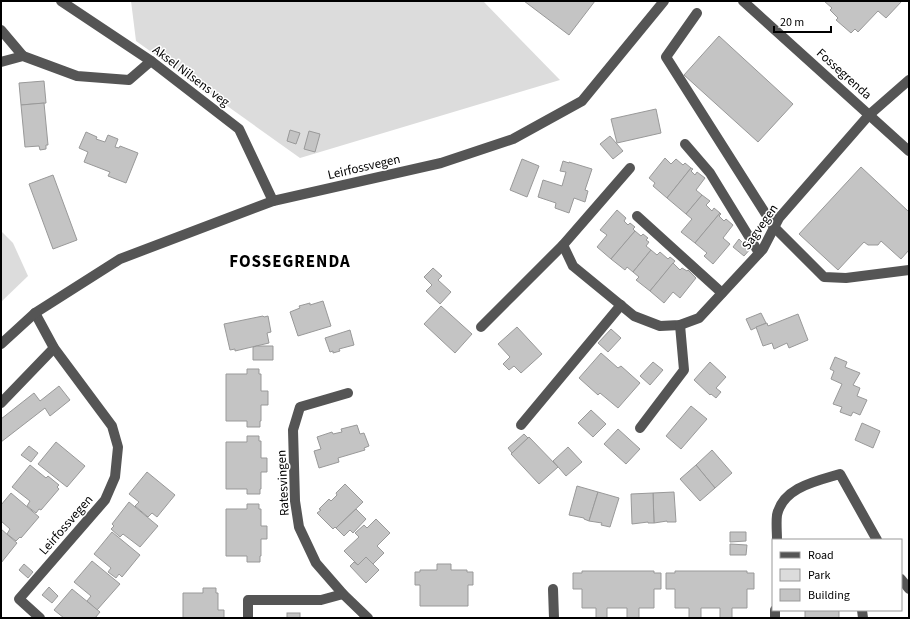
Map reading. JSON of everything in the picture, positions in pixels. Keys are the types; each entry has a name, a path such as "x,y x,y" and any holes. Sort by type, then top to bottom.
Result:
{"street":[{"name":"Aksel Nilsens veg","path":"61,1 151,61 238,129 273,201"},
{"name":"Leirfossvegen","path":"1,344 35,313 120,259 273,201 441,163 513,139 582,101 664,1"},
{"name":"Fossegrenda","path":"743,1 909,151"},
{"path":"697,13 666,57 774,227 824,277 846,278 909,270"},
{"path":"1,30 23,56 77,76 129,80 151,61"},
{"path":"1,62 23,56"},
{"name":"Sagvegen","path":"563,245 573,266 634,316 660,326 680,325 699,318 763,249 779,218 869,115 909,80"},
{"path":"685,144 710,173 759,253"},
{"path":"481,327 563,245 630,168"},
{"path":"637,216 722,293"},
{"path":"521,425 621,305"},
{"name":"Leirfossvegen","path":"35,313 54,348 112,426 118,447 115,476 105,500 19,599 40,618"},
{"path":"640,428 684,370 680,325"},
{"path":"1,403 54,348"},
{"name":"Ratesvingen","path":"348,393 300,407 293,430 294,501 299,528 316,562 343,594 368,618"},
{"path":"777,539 777,515 781,504 787,497 804,485 840,474 876,539"},
{"path":"902,581 909,589"},
{"path":"553,589 554,618"},
{"path":"248,618 248,600 321,600 343,594"}],"green space":[{"path":"131,1 483,1 560,80 300,158 136,41"},
{"path":"1,231 13,243 28,276 1,302"}],"building":[{"path":"524,1 595,1 569,35"},
{"path":"824,1 902,1 886,18 878,11 858,32 855,29 851,33 836,20 838,18 830,10 832,8"},
{"path":"719,36 793,104 758,142 684,75"},
{"path":"44,81 46,103 21,105 19,83"},
{"path":"44,103 48,145 46,145 46,149 40,150 39,146 25,147 21,105"},
{"path":"656,109 661,133 617,143 611,119"},
{"path":"290,130 300,133 296,144 287,141"},
{"path":"309,131 320,134 315,152 304,149"},
{"path":"86,132 97,137 96,139 105,142 108,135 118,139 115,147 119,148 120,146 138,153 126,183 108,176 110,172 84,162 88,152 79,148"},
{"path":"610,136 623,151 613,159 600,144"},
{"path":"665,158 671,164 676,159 683,165 685,163 691,168 667,198 653,186 655,183 649,178"},
{"path":"522,159 539,166 527,197 510,190"},
{"path":"563,161 592,169 585,190 588,191 585,202 574,198 569,213 555,208 556,203 538,197 543,180 562,186 566,172 560,171"},
{"path":"861,167 908,211 909,209 909,250 901,259 881,241 878,245 868,245 864,242 838,270 799,234"},
{"path":"691,168 693,169 691,171 695,175 697,172 705,178 696,190 702,195 686,214 667,198"},
{"path":"53,175 77,240 53,249 29,184"},
{"path":"702,195 710,201 706,205 712,211 714,208 720,213 695,243 681,232 692,219 686,214"},
{"path":"617,210 626,218 624,221 628,225 630,223 635,227 633,229 635,231 611,259 597,247 607,235 600,230"},
{"path":"720,213 721,214 719,216 724,221 726,219 733,225 723,238 730,244 713,264 704,256 707,253 695,243"},
{"path":"635,231 641,236 643,234 648,238 646,240 649,242 646,246 651,250 633,272 627,267 625,270 611,259"},
{"path":"739,239 743,243 745,240 752,247 744,256 733,247"},
{"path":"651,250 657,255 660,252 668,259 670,257 675,261 650,291 636,280 639,277 633,272"},
{"path":"673,263 680,270 682,268 687,271 688,270 696,278 680,298 673,292 664,303 650,291"},
{"path":"433,268 442,276 438,280 451,292 440,304 426,291 432,285 424,277"},
{"path":"323,301 331,326 298,336 290,312 300,308 299,306 310,303 310,305"},
{"path":"441,306 472,334 455,353 424,324"},
{"path":"761,313 766,323 751,330 746,319"},
{"path":"798,314 808,340 789,348 787,343 774,349 772,343 763,346 756,327 767,323 768,326"},
{"path":"268,316 271,332 267,333 269,343 235,351 235,349 230,350 224,324"},
{"path":"517,327 542,354 521,373 514,366 509,370 503,364 510,357 498,344"},
{"path":"611,329 621,338 608,352 598,343"},
{"path":"350,330 354,345 339,349 340,351 333,353 333,351 330,352 325,338"},
{"path":"273,346 273,360 253,360 253,347"},
{"path":"601,353 618,368 621,366 640,383 618,408 600,393 598,395 579,378"},
{"path":"835,357 847,362 845,367 860,373 853,385 860,388 857,396 867,400 860,415 853,412 851,416 840,412 842,407 833,404 842,384 831,379 834,371 830,369"},
{"path":"653,362 663,370 650,385 640,376"},
{"path":"710,362 726,377 716,388 721,392 716,398 711,394 710,395 694,380"},
{"path":"247,369 259,369 259,374 261,374 261,391 268,391 268,405 261,405 260,427 247,427 247,421 226,421 226,374 247,374"},
{"path":"59,386 70,400 50,416 45,408 1,442 1,419 34,393 40,401"},
{"path":"691,406 707,419 681,449 666,436"},
{"path":"591,410 606,424 593,437 578,423"},
{"path":"862,423 880,431 873,448 855,440"},
{"path":"357,425 360,434 364,433 369,446 364,448 365,450 338,458 339,462 319,468 314,451 321,449 317,437 332,432 333,434 342,432 341,429"},
{"path":"618,429 640,449 626,464 604,444"},
{"path":"524,434 528,438 512,453 508,448"},
{"path":"247,436 259,436 259,441 261,441 261,458 267,458 267,472 261,472 260,494 247,494 247,489 226,489 226,442 247,442"},
{"path":"529,437 558,467 539,484 511,454"},
{"path":"56,442 85,466 67,487 38,464"},
{"path":"29,446 38,453 31,462 21,455"},
{"path":"568,447 582,462 566,476 553,461"},
{"path":"712,450 732,473 715,488 696,465"},
{"path":"30,465 46,478 48,476 59,485 57,487 59,489 41,510 39,509 36,513 27,506 30,501 12,487"},
{"path":"696,465 715,488 700,501 680,479"},
{"path":"147,472 175,495 157,517 152,513 148,517 135,506 139,502 129,494"},
{"path":"345,484 363,502 336,528 335,527 333,529 317,513 329,499 331,501 337,495 336,493"},
{"path":"577,486 598,492 589,521 584,518 569,515"},
{"path":"598,492 619,498 610,527 601,525 602,523 589,521"},
{"path":"674,492 676,522 667,521 654,523 653,493"},
{"path":"11,493 39,517 21,538 20,537 16,541 7,534 10,529 1,521 1,505"},
{"path":"653,493 654,523 648,522 632,524 631,494"},
{"path":"129,502 158,526 140,547 123,534 120,537 111,529 114,526 112,524"},
{"path":"247,504 259,504 259,509 261,509 261,526 267,526 267,539 261,539 260,562 247,562 247,556 226,556 226,509 247,509"},
{"path":"356,509 366,519 353,533 350,530 344,536 336,528"},
{"path":"376,519 390,533 377,546 384,553 373,564 366,557 358,565 344,551 359,537 355,533 364,525 367,528"},
{"path":"1,529 17,543 1,563"},
{"path":"112,532 140,555 122,577 119,574 116,578 108,572 111,568 94,554"},
{"path":"730,532 746,532 746,541 730,542"},
{"path":"730,544 747,545 746,555 730,555"},
{"path":"366,557 379,570 366,583 350,566 354,562 358,565"},
{"path":"92,561 120,584 97,610 87,601 91,596 74,582"},
{"path":"24,564 33,572 28,578 19,570"},
{"path":"437,564 451,564 451,570 467,570 467,572 473,572 473,585 468,585 468,606 420,606 420,585 415,585 415,572 420,572 420,570 437,570"},
{"path":"582,571 654,571 654,573 661,573 661,589 654,589 654,608 639,608 639,618 627,618 627,608 607,608 607,618 596,618 596,608 582,608 582,589 573,589 573,573 582,573"},
{"path":"675,571 747,571 747,573 754,573 754,589 747,589 747,608 732,608 732,618 720,618 720,608 701,608 701,618 689,618 689,608 675,608 675,589 666,589 666,573 675,573"},
{"path":"49,587 58,596 52,603 42,595"},
{"path":"203,588 216,588 216,593 218,593 218,610 224,610 224,618 183,618 183,593 203,593"},
{"path":"72,589 100,612 95,618 64,618 54,610"},
{"path":"805,611 839,611 839,618 805,618"},
{"path":"287,613 300,613 300,618 287,618"}],"district":[{"name":"FOSSEGRENDA","path":"290,262"}]}
